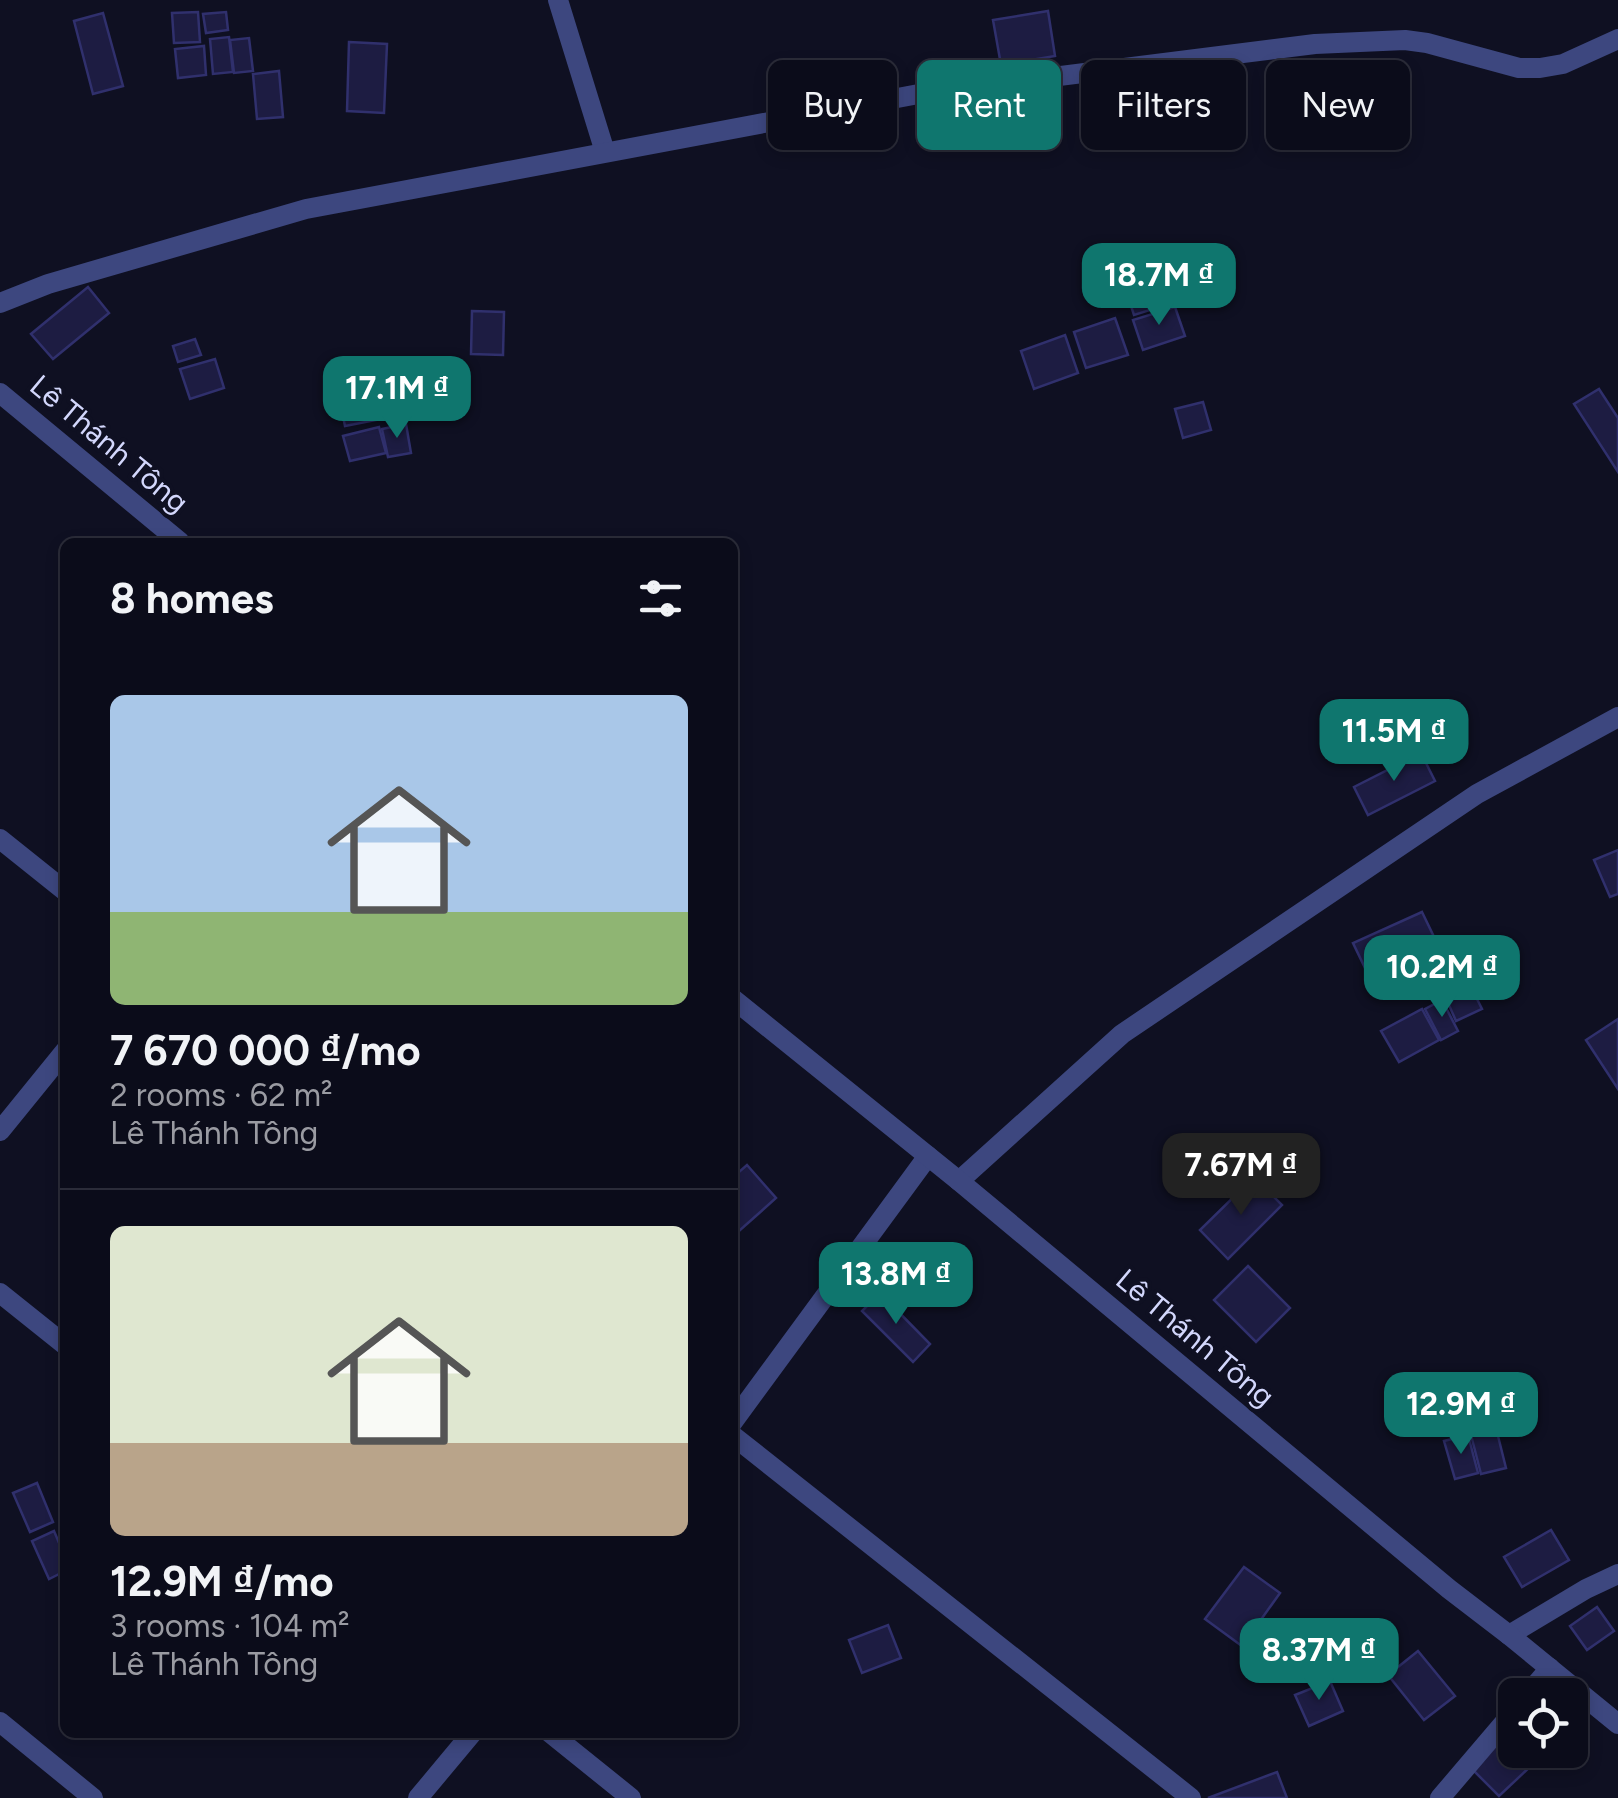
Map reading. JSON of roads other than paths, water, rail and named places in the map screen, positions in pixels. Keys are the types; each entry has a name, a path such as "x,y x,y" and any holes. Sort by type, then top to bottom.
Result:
{"street":[{"path":"558,0 605,152"},
{"path":"0,302 48,284 306,209 924,92 1315,44 1405,40 1519,68 1540,68 1564,64 1618,39"},
{"name":"Lê Thánh Tông","path":"0,392 175,538"},
{"path":"959,1181 1122,1034 1477,794 1618,717"},
{"path":"0,839 60,887"},
{"name":"Lê Thánh Tông","path":"738,1003 1618,1724"},
{"path":"0,1132 60,1057"},
{"path":"738,1415 928,1156"},
{"path":"0,1294 60,1342"},
{"path":"738,1440 1191,1798"},
{"path":"1510,1635 1618,1574"},
{"path":"1542,1678 1550,1668"},
{"path":"0,1722 93,1798"},
{"path":"1440,1798 1498,1730"},
{"path":"418,1798 468,1738"},
{"path":"556,1738 631,1798"}]}
